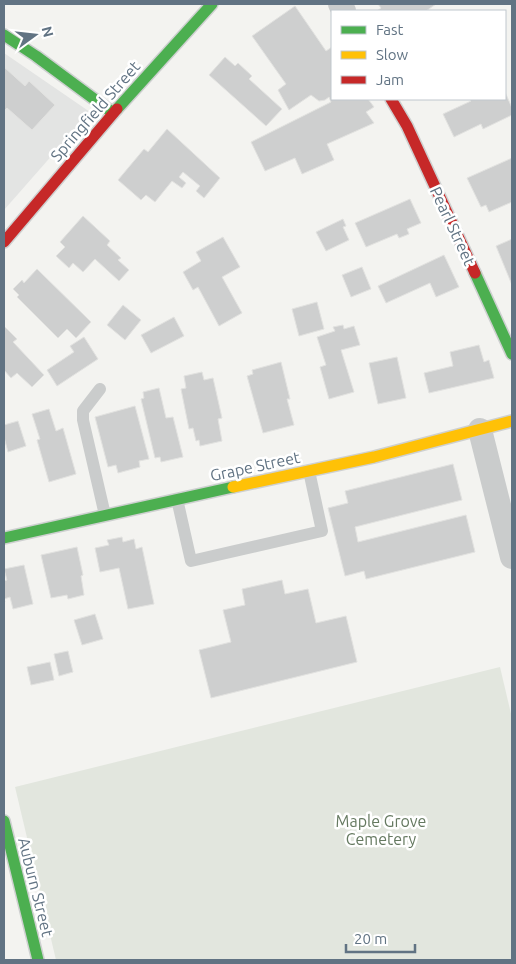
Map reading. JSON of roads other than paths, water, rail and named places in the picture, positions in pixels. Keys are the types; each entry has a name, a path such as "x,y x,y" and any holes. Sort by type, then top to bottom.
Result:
{"street":[{"name":"Springfield Street","path":"4,242 113,113 212,4"},
{"path":"4,35 36,56 113,113"},
{"name":"Pearl Street","path":"392,100 407,126 512,354"},
{"name":"Grape Street","path":"4,538 177,499 374,458 512,421"},
{"path":"480,430 512,557"},
{"name":"Auburn Street","path":"4,821 38,960"}],"lane":[{"path":"100,389 83,411 83,420 105,515"},
{"path":"177,499 191,561 322,531 309,471"}],"park label":[{"name":"Maple Grove Cemetery","path":"381,830"}]}
